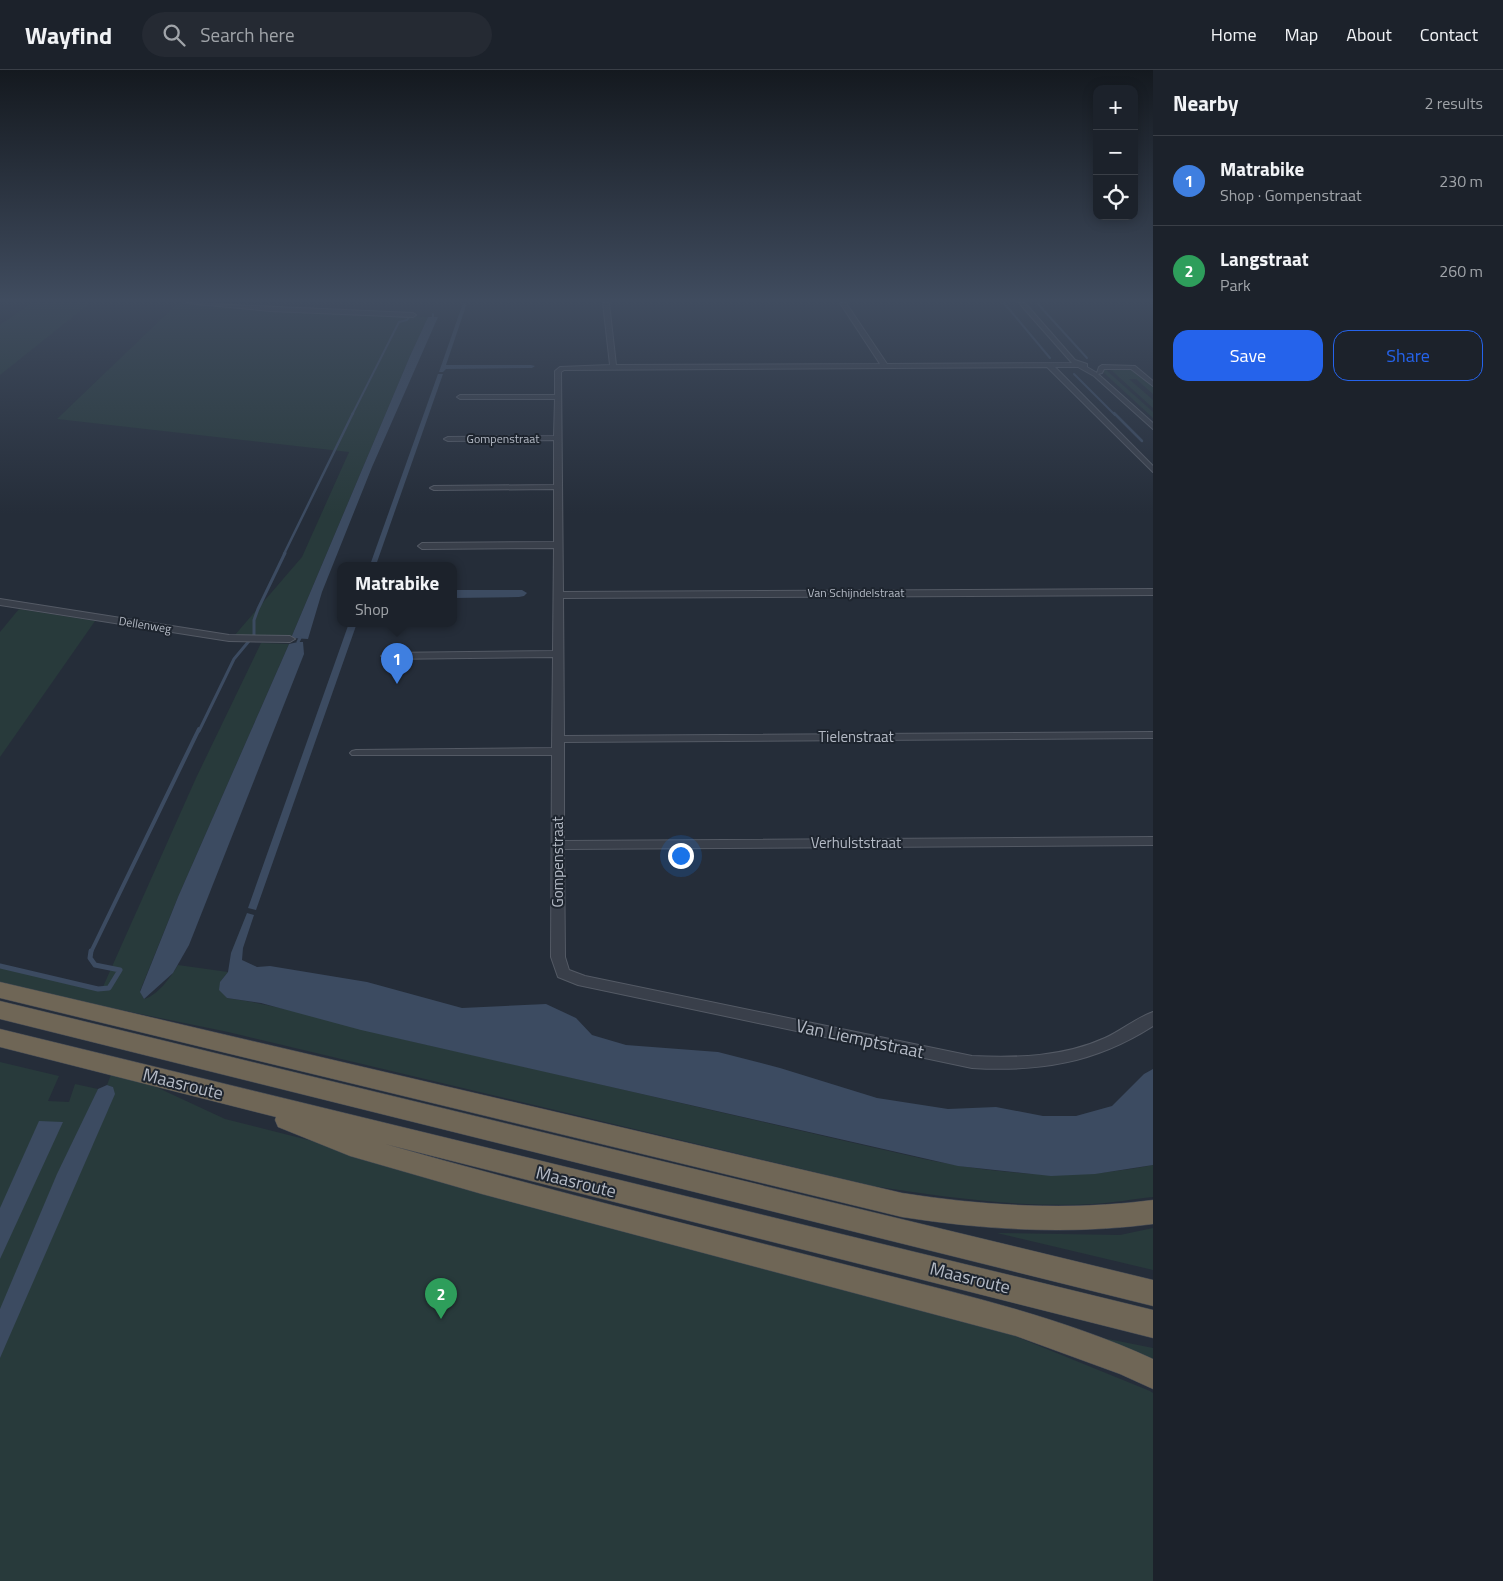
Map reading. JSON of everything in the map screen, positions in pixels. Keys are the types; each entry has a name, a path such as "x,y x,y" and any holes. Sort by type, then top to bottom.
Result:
{"highway":[{"path":"0,990 902,1205 986,1217 1021,1218 1084,1218 1153,1212"},
{"name":"Maasroute","path":"0,1010 1153,1293"},
{"name":"Maasroute","path":"0,1038 1153,1324"},
{"path":"218,1093 350,1145 482,1183 1016,1322 1125,1361 1153,1374"}],"street":[{"name":"Gompenstraat","path":"558,374 558,957 563,973"},
{"path":"1057,374 1153,470"},
{"path":"1094,374 1153,428"},
{"path":"1102,374 1153,420"},
{"path":"1141,374 1153,384"},
{"path":"460,397 558,397"},
{"name":"Gompenstraat","path":"448,439 558,438"},
{"path":"434,488 558,487"},
{"path":"422,546 558,545"},
{"name":"Van Schijndelstraat","path":"558,595 1153,592"},
{"name":"Dellenweg","path":"0,602 211,635 244,639 290,639"},
{"path":"386,656 558,654"},
{"name":"Tielenstraat","path":"558,745 1153,735"},
{"path":"356,753 558,745"},
{"name":"Verhulststraat","path":"558,845 1153,841"},
{"name":"Van Liemptstraat","path":"563,973 593,983 934,1055 990,1064 1038,1063 1066,1059 1112,1042 1153,1018"}],"shaded area":[{"path":"104,374 403,374 291,638 234,636 302,557 349,452 57,419"},
{"path":"1105,374 1110,374 1153,412 1153,418"},
{"path":"1115,374 1138,374 1153,387 1153,394 1136,379 1129,379 1153,400 1153,408"},
{"path":"19,609 95,621 0,757 0,632"},
{"path":"261,643 289,644 178,897 140,991 144,999 159,990 178,965 228,972 220,982 227,998 299,1012 419,1043 924,1159 982,1169 1038,1174 1095,1173 1153,1165 1153,1197 1092,1204 1010,1203 955,1198 873,1186 228,1032 0,985 0,965 102,989 196,778"},
{"path":"0,1062 59,1076 48,1101 69,1102 75,1084 98,1089 92,1103 113,1087 107,1085 112,1072 141,1080 225,1119 328,1145 966,1319 1015,1336 1150,1391 1153,1393 1153,1581 0,1581"},
{"path":"1153,1228 1153,1270 997,1233 1120,1235"},
{"path":"1093,1336 1153,1348 1153,1360"}],"water":[{"path":"403,374 413,374 372,467 322,592 308,639 291,638"},
{"path":"438,374 443,374 377,562 371,562"},
{"path":"457,590 522,590 527,593 519,597 457,598"},
{"path":"348,627 356,627 256,910 248,908"},
{"path":"303,642 304,654 189,945 173,973 144,999 140,992 178,897 289,644"},
{"path":"247,913 254,915 243,948 242,960 257,967 270,966 367,982 462,1008 546,1004 576,1018 592,1035 626,1045 718,1052 780,1068 877,1098 948,1109 996,1107 1043,1116 1076,1116 1112,1106 1144,1074 1153,1069 1153,1165 1095,1174 1051,1176 958,1166 361,1030 261,1003 227,998 219,990 220,982 228,972 231,953"},
{"path":"107,1085 113,1087 115,1094 0,1358 0,1309 57,1174 98,1089"},
{"path":"39,1121 63,1122 0,1259 0,1208"}],"waterway":[{"path":"353,414 373,374"},
{"path":"1074,374 1115,415"},
{"path":"1114,413 1142,441"},
{"path":"284,554 353,414"},
{"path":"199,731 234,659 254,635 254,620 258,609 285,553"},
{"path":"298,642 300,638"},
{"path":"91,952 199,729"},
{"path":"0,966 98,989 109,988 120,970 95,965 90,958 91,951"}],"place":[{"name":"Matrabike","path":"397,684"},
{"name":"Langstraat","path":"441,1319"}]}
